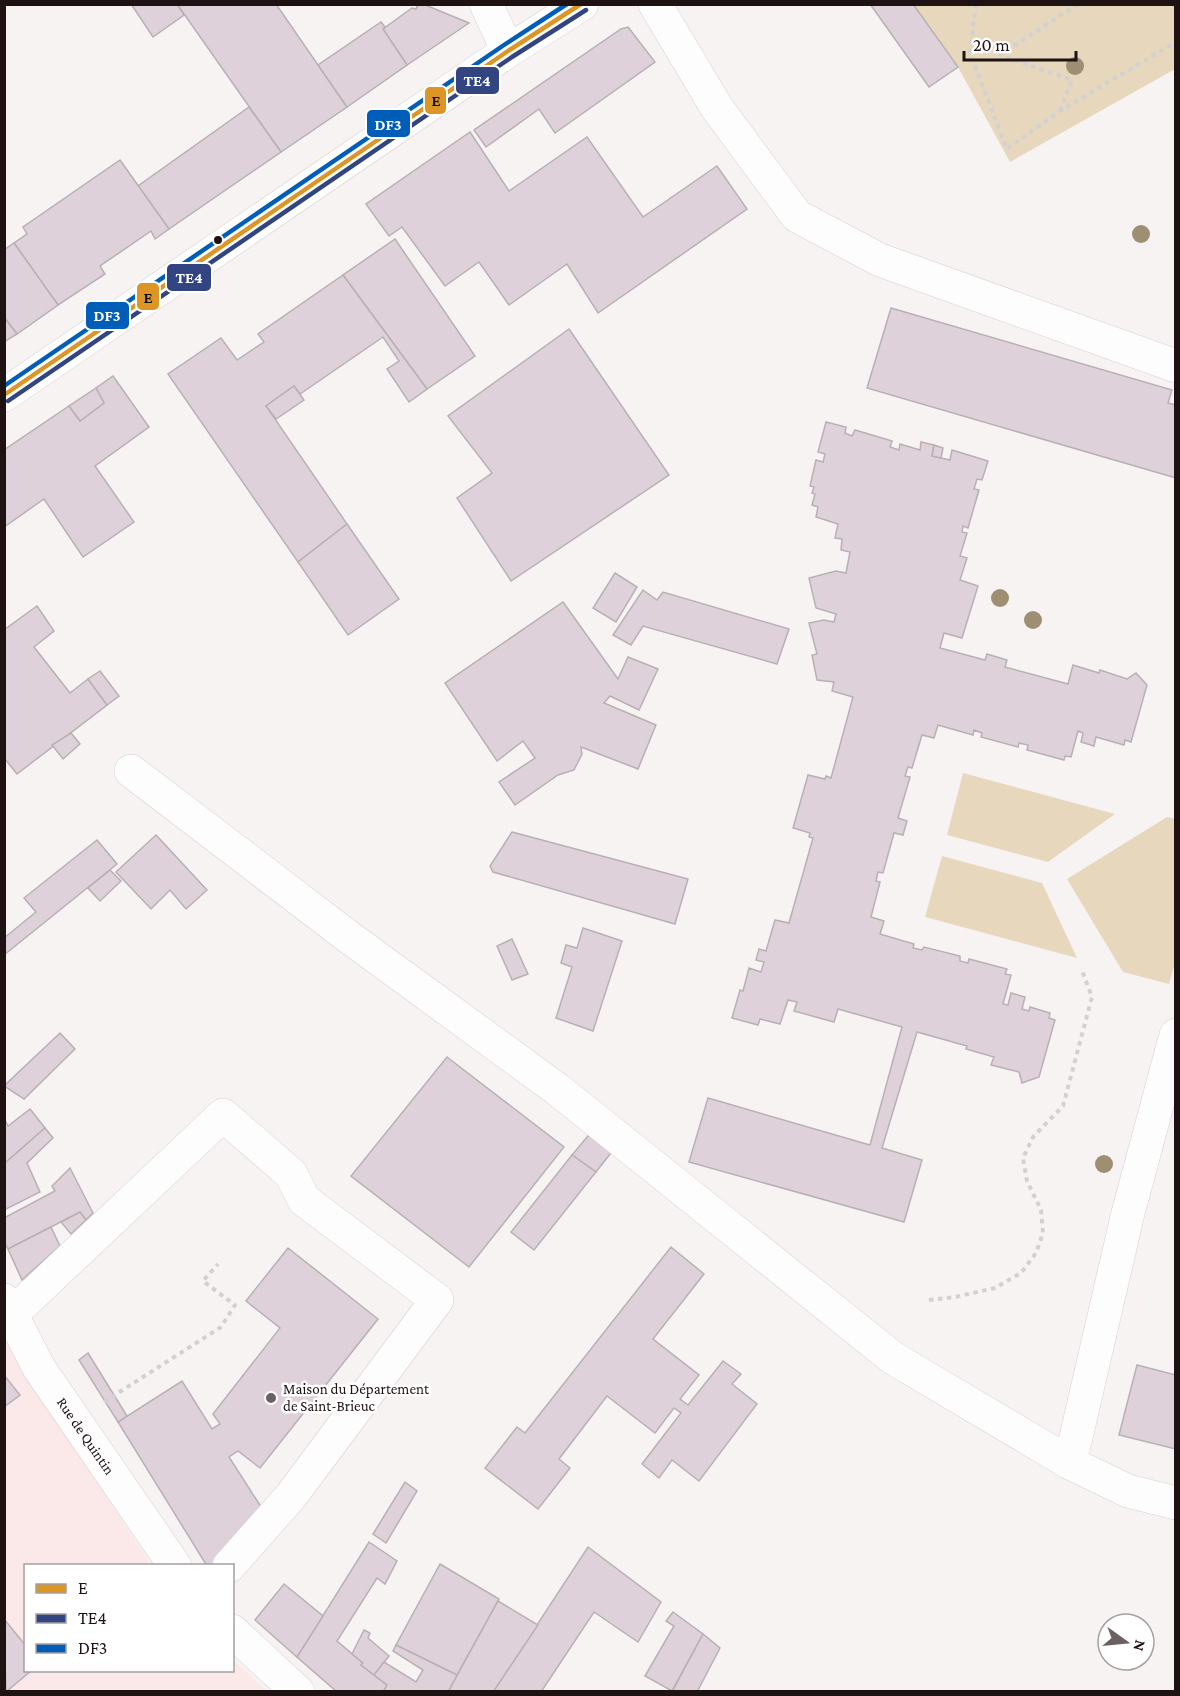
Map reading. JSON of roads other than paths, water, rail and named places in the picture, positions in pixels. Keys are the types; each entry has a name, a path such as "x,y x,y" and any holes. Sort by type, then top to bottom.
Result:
{"street":[{"path":"486,4 508,51"},
{"path":"4,395 508,51 582,4"},
{"path":"655,4 717,108 797,216 880,260 1176,366"},
{"path":"131,771 341,931 557,1089 894,1358 1070,1463 1128,1491 1176,1503"},
{"path":"1070,1463 1128,1213 1176,1035"},
{"path":"8,1307 223,1115 291,1174 304,1200 437,1300 291,1496 231,1564"},
{"name":"Rue de Quintin","path":"8,1307 39,1368 174,1564"},
{"path":"234,1633 298,1692"}],"place":[{"name":"Maison du Département de Saint-Brieuc","path":"271,1398"}]}
